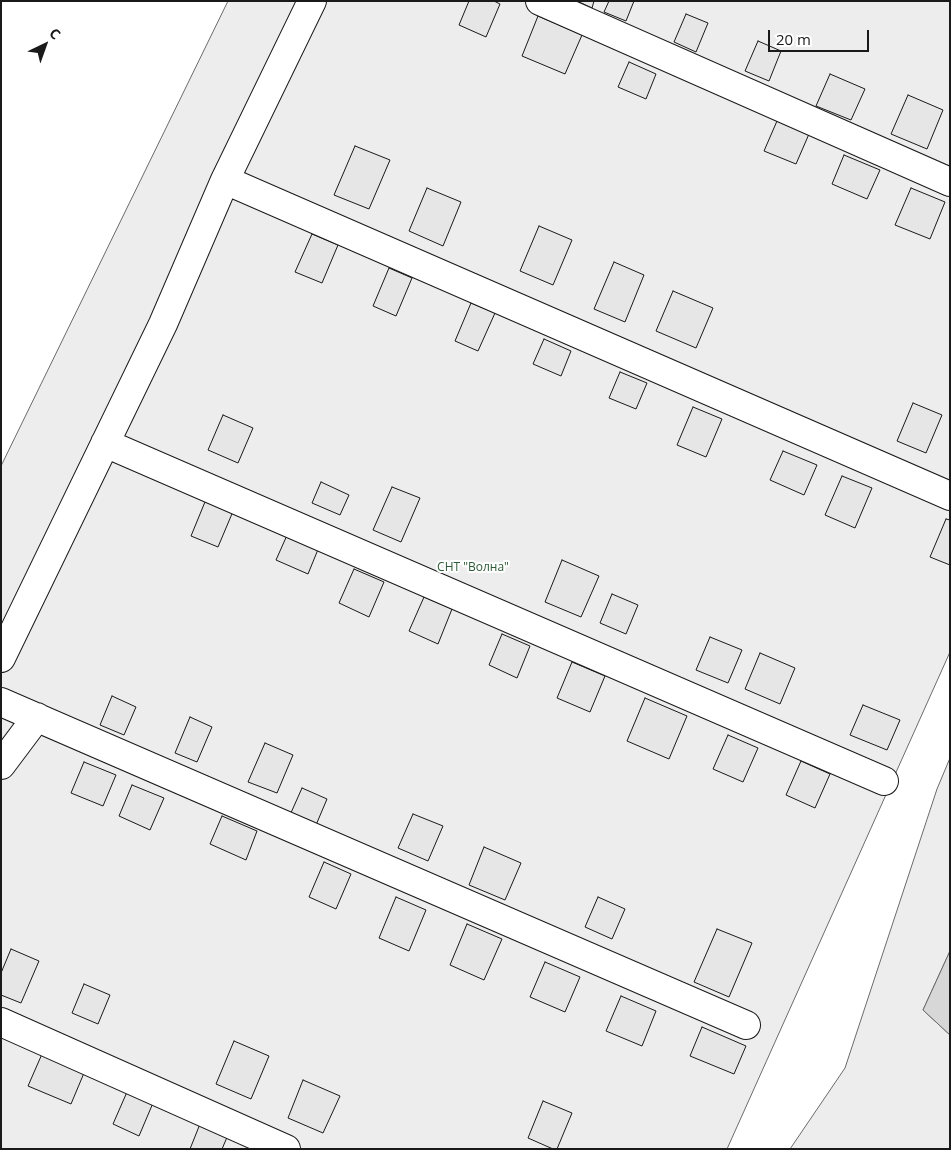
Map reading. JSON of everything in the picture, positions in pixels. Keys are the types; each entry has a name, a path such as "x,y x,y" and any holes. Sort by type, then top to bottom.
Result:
{"street":[{"path":"1,658 163,324 226,180 312,1"},
{"path":"540,1 950,182"},
{"path":"226,180 950,496"},
{"path":"105,443 884,782"},
{"path":"1,702 746,1025"},
{"path":"1,765 37,717"},
{"path":"1,1022 286,1149"}],"shaded area":[{"name":"СНТ \"Волна\"","path":"228,1 950,1 950,652 727,1149 1,1149 1,466"},
{"path":"950,758 950,951 923,1010 950,1035 950,1149 790,1149 845,1068 937,789"},
{"path":"950,951 950,1035 923,1010"}],"building":[{"path":"469,1 494,1 500,4 486,37 459,25"},
{"path":"577,1 594,1 592,8"},
{"path":"609,1 634,1 626,21 604,12"},
{"path":"686,14 708,23 696,52 674,42"},
{"path":"538,16 582,35 565,74 522,56"},
{"path":"758,41 781,51 769,81 745,71"},
{"path":"629,62 656,74 646,99 618,87"},
{"path":"830,74 865,89 851,120 816,106"},
{"path":"908,95 943,110 927,149 891,134"},
{"path":"777,121 809,134 796,164 764,151"},
{"path":"355,146 390,160 369,209 334,195"},
{"path":"844,155 880,170 867,199 832,184"},
{"path":"427,188 461,202 443,246 409,231"},
{"path":"911,188 945,202 930,239 895,225"},
{"path":"539,226 572,240 553,285 520,271"},
{"path":"312,234 338,245 322,283 295,272"},
{"path":"614,262 644,275 625,322 594,309"},
{"path":"389,268 412,278 396,316 373,306"},
{"path":"673,291 713,308 696,348 656,331"},
{"path":"471,303 495,313 478,351 455,341"},
{"path":"544,339 571,351 561,376 533,364"},
{"path":"620,372 647,383 636,409 609,398"},
{"path":"913,403 942,415 926,453 897,441"},
{"path":"693,407 722,419 706,457 677,445"},
{"path":"223,415 253,428 238,463 208,450"},
{"path":"783,451 817,465 804,495 770,480"},
{"path":"842,476 872,488 855,528 825,515"},
{"path":"321,482 349,495 340,515 312,503"},
{"path":"392,487 420,498 401,542 373,530"},
{"path":"207,497 234,509 218,547 191,536"},
{"path":"946,519 950,520 950,565 930,557"},
{"path":"288,533 319,547 308,574 276,560"},
{"path":"562,560 599,576 581,617 545,602"},
{"path":"354,569 384,582 369,617 339,603"},
{"path":"612,594 638,605 626,634 600,623"},
{"path":"424,597 452,609 438,644 409,631"},
{"path":"502,634 530,646 517,678 489,665"},
{"path":"710,637 742,650 728,683 696,670"},
{"path":"760,653 795,668 780,704 745,689"},
{"path":"572,662 605,676 590,712 557,698"},
{"path":"112,696 136,707 124,735 100,725"},
{"path":"645,698 687,716 669,759 627,741"},
{"path":"863,705 900,720 887,750 850,735"},
{"path":"190,717 212,727 197,762 175,753"},
{"path":"728,735 758,748 743,782 713,769"},
{"path":"265,743 293,755 277,793 248,782"},
{"path":"801,761 830,774 815,808 786,795"},
{"path":"84,762 116,775 103,806 71,793"},
{"path":"132,785 164,798 150,830 119,816"},
{"path":"302,788 327,799 316,825 290,815"},
{"path":"413,814 443,826 428,861 398,848"},
{"path":"222,816 257,831 246,860 210,844"},
{"path":"484,847 521,863 505,900 469,885"},
{"path":"324,862 351,874 336,909 309,897"},
{"path":"396,897 426,910 409,951 379,938"},
{"path":"598,897 625,909 612,939 585,927"},
{"path":"467,924 502,939 484,980 450,965"},
{"path":"717,929 752,943 729,997 694,982"},
{"path":"11,949 39,961 21,1003 1,995 1,973"},
{"path":"545,962 580,977 565,1012 530,997"},
{"path":"84,984 110,995 98,1024 72,1013"},
{"path":"621,996 656,1011 642,1046 606,1031"},
{"path":"702,1027 746,1046 734,1074 690,1056"},
{"path":"234,1041 269,1056 251,1099 216,1084"},
{"path":"42,1054 84,1073 71,1104 28,1086"},
{"path":"303,1080 340,1096 323,1133 288,1118"},
{"path":"127,1092 153,1103 139,1136 113,1124"},
{"path":"543,1101 572,1113 557,1149 528,1138"},
{"path":"200,1124 228,1135 222,1149 190,1149"}]}
